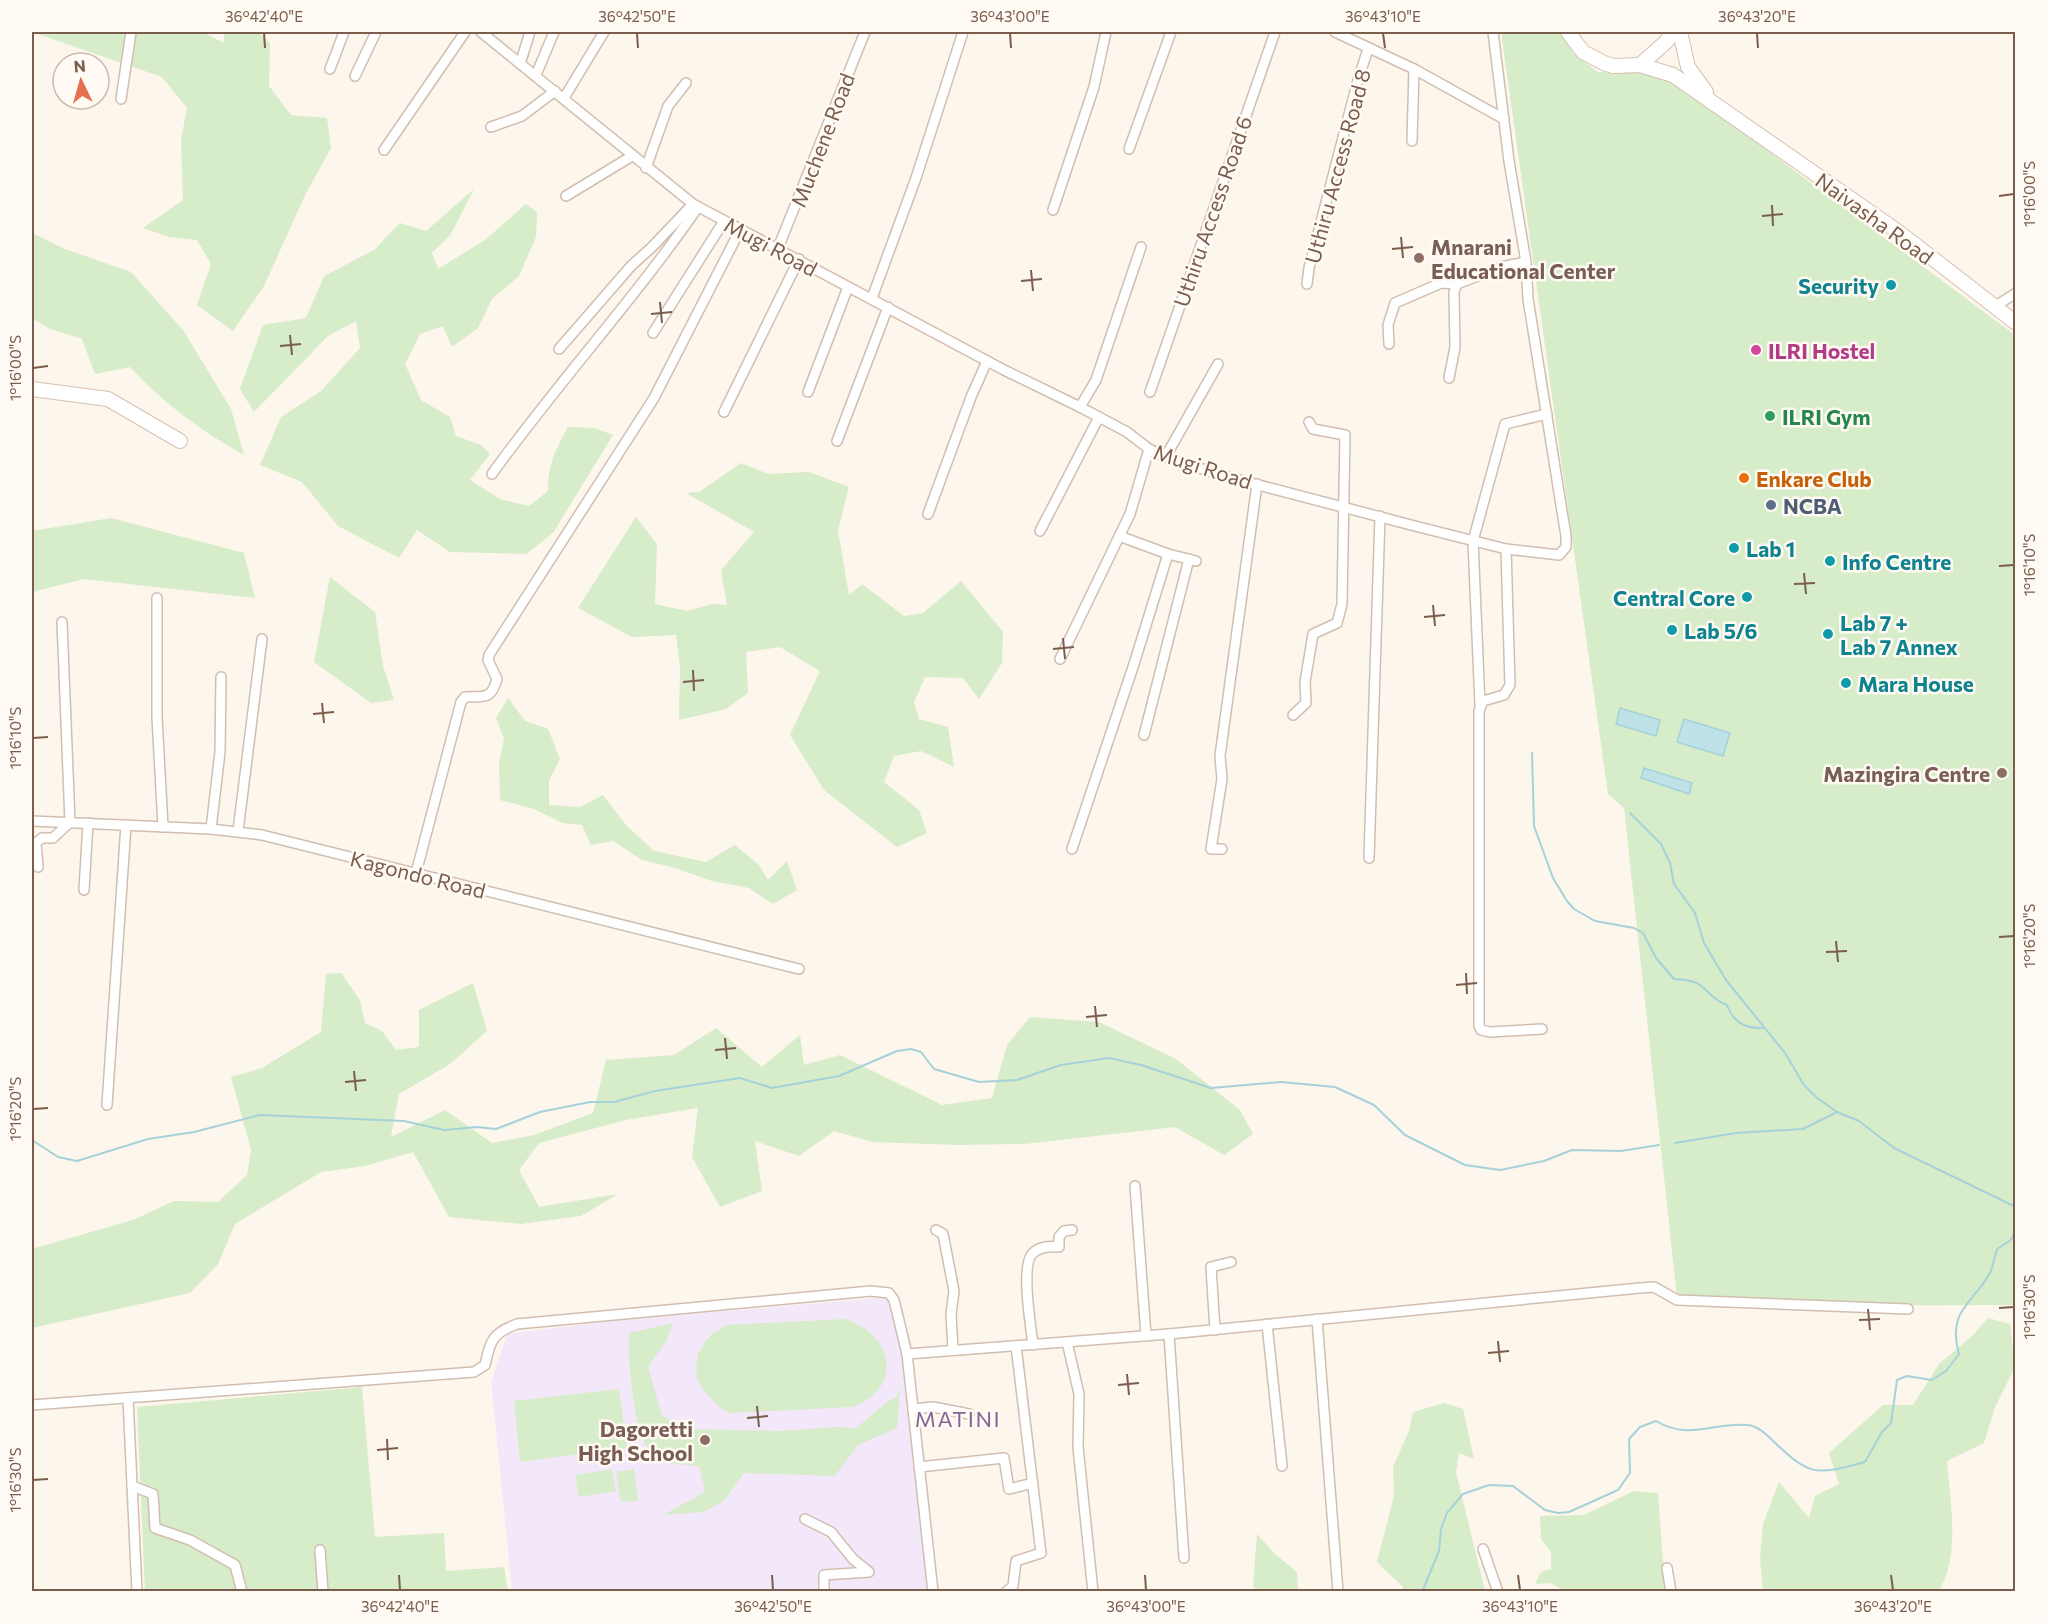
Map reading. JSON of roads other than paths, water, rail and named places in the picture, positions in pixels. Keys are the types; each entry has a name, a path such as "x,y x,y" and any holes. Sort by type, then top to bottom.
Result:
{"main road":[{"name":"Naivasha Road","path":"1568,32 1583,52 1604,63 1613,66 1640,65 1672,75 1900,233 2016,323"},
{"path":"1640,65 1667,41 1672,32"},
{"name":"Naivasha Road","path":"1680,32 1688,67 1695,79 1732,116"},
{"path":"32,389 108,399 180,441"}],"street":[{"path":"122,99 131,32"},
{"path":"330,69 344,32"},
{"path":"355,76 376,32"},
{"path":"384,150 465,32"},
{"name":"Mugi Road","path":"481,32 695,206 799,259 987,361 1099,417 1127,432 1136,442 1149,449 1257,484 1345,508 1506,549 1559,555 1566,547 1528,299 1526,262 1493,32"},
{"path":"520,64 530,32"},
{"path":"536,75 554,32"},
{"path":"564,98 604,32"},
{"name":"Muchene Road","path":"778,248 865,32"},
{"path":"872,298 916,178 963,32"},
{"path":"1053,210 1094,87 1106,32"},
{"path":"1129,149 1171,32"},
{"name":"Uthiru Access Road 6","path":"1150,392 1275,32"},
{"path":"1335,32 1414,69 1504,119"},
{"name":"Uthiru Access Road 8","path":"1308,284 1309,268 1354,91 1368,49"},
{"path":"1412,141 1414,69"},
{"path":"646,168 668,106 686,83"},
{"path":"490,127 522,116 555,91"},
{"path":"566,196 632,156"},
{"path":"559,349 631,266 695,206"},
{"path":"492,474 527,424 642,286 695,206"},
{"path":"653,333 724,221"},
{"path":"416,873 449,739 461,702 465,697 486,698 492,694 497,679 488,660 489,654 654,398 740,230"},
{"path":"1080,407 1096,380 1140,247"},
{"path":"724,412 799,259"},
{"path":"1389,344 1388,325 1395,303 1441,283 1457,284 1501,267 1526,262"},
{"path":"1449,378 1455,348 1454,292 1457,284"},
{"path":"808,392 848,286"},
{"path":"1994,307 2016,293"},
{"path":"837,441 888,307"},
{"path":"928,514 971,397 987,361"},
{"path":"1166,456 1218,364"},
{"path":"1542,1029 1490,1032 1481,1030 1479,1026 1480,705 1473,541 1506,424 1547,414"},
{"path":"1040,531 1099,417"},
{"path":"1293,715 1306,703 1305,681 1313,634 1334,626 1340,620 1346,435 1313,429 1309,422"},
{"path":"1060,659 1090,591 1130,514 1149,449"},
{"path":"1222,849 1211,849 1222,778 1220,756 1257,484"},
{"path":"1369,858 1380,516"},
{"path":"1119,536 1192,560 1144,735"},
{"path":"1480,705 1488,699 1504,695 1510,685 1506,549"},
{"path":"1072,849 1168,554"},
{"path":"157,598 157,717 163,827"},
{"path":"38,867 36,843 42,838 53,838 70,822 62,622"},
{"path":"238,831 262,639"},
{"path":"1088,781 1136,654"},
{"path":"211,829 220,752 221,677"},
{"name":"Kagondo Road","path":"32,821 238,831 799,969"},
{"path":"84,890 88,823"},
{"path":"107,1105 126,825"},
{"path":"1135,1186 1146,1336"},
{"path":"936,1230 942,1234 954,1291 951,1314 953,1350"},
{"path":"1033,1345 1026,1276 1032,1253 1047,1245 1059,1247 1059,1237 1064,1232 1072,1230"},
{"path":"1215,1330 1210,1267 1231,1262"},
{"path":"907,1354 1169,1335 1640,1287 1654,1287 1677,1300 1908,1309"},
{"path":"32,1406 474,1372 485,1365 493,1339 500,1330 517,1324 870,1290 889,1293 894,1300 907,1354 933,1592"},
{"path":"1317,1319 1338,1592"},
{"path":"1267,1324 1282,1466"},
{"path":"1169,1335 1184,1558"},
{"path":"1067,1342 1079,1394 1078,1448 1093,1592"},
{"path":"1006,1592 1013,1586 1017,1561 1041,1553 1016,1346"},
{"path":"128,1398 136,1592"},
{"path":"913,1409 933,1407 969,1414"},
{"path":"919,1467 1004,1458 1009,1489 1033,1483"},
{"path":"132,1486 153,1494 155,1528 190,1540 235,1565 242,1592"},
{"path":"805,1519 831,1532 853,1559 869,1572 824,1575 824,1592"},
{"path":"320,1550 323,1592"},
{"path":"1483,1550 1498,1592"},
{"path":"1667,1568 1671,1592"}],"water":[{"path":"1620,708 1660,720 1656,736 1616,724"},
{"path":"1684,719 1730,733 1723,756 1677,742"},
{"path":"1644,768 1692,783 1689,794 1641,778"}],"waterway":[{"path":"1532,753 1534,826 1553,878 1567,901 1574,909 1595,921 1634,928 1643,933 1656,958 1674,979 1700,985 1713,997 1727,1005 1733,1016 1741,1023 1746,1026 1763,1028"},
{"path":"1630,813 1661,844 1670,863 1674,884 1695,913 1704,943 1726,980 1785,1053 1804,1085 1837,1112"},
{"path":"32,1140 58,1157 77,1161 148,1139 194,1132 260,1115 404,1121 444,1130 477,1127 496,1129 540,1112 590,1102 614,1102 655,1091 740,1078 772,1088 839,1076 897,1051 911,1049 921,1052 934,1069 979,1082 1017,1080 1061,1065 1109,1058 1141,1065 1211,1088 1281,1082 1335,1087 1374,1105 1405,1135 1465,1165 1500,1170 1544,1161 1572,1150 1621,1151 1659,1145"},
{"path":"1675,1143 1736,1133 1803,1129 1837,1112 1859,1121 1894,1148 2016,1207"},
{"path":"1422,1592 1439,1551 1441,1529 1447,1513 1463,1494 1489,1485 1513,1486 1545,1510 1558,1513 1569,1512 1618,1490 1630,1473 1629,1439 1640,1427 1656,1421 1680,1430 1735,1425 1753,1426 1766,1434 1795,1460 1813,1470 1834,1470 1865,1462 1882,1432 1891,1423 1897,1380 1907,1376 1932,1380 1946,1371 1959,1354 1956,1339 1959,1317 1990,1273 1997,1249 2011,1240 2016,1230"}],"place":[{"name":"Mnarani Educational Center","path":"1419,258"},
{"name":"Security","path":"1891,285"},
{"name":"ILRI Hostel","path":"1756,350"},
{"name":"ILRI Gym","path":"1770,416"},
{"name":"Enkare Club","path":"1744,478"},
{"name":"NCBA","path":"1771,505"},
{"name":"Lab 1","path":"1734,548"},
{"name":"Info Centre","path":"1830,561"},
{"name":"Central Core","path":"1747,597"},
{"name":"Lab 5/6","path":"1672,630"},
{"name":"Lab 7 + Lab 7 Annex","path":"1828,634"},
{"name":"Mara House","path":"1846,683"},
{"name":"Mazingira Centre","path":"2002,773"},
{"name":"Dagoretti High School","path":"705,1440"}],"district":[{"name":"MATINI","path":"958,1418"}]}
